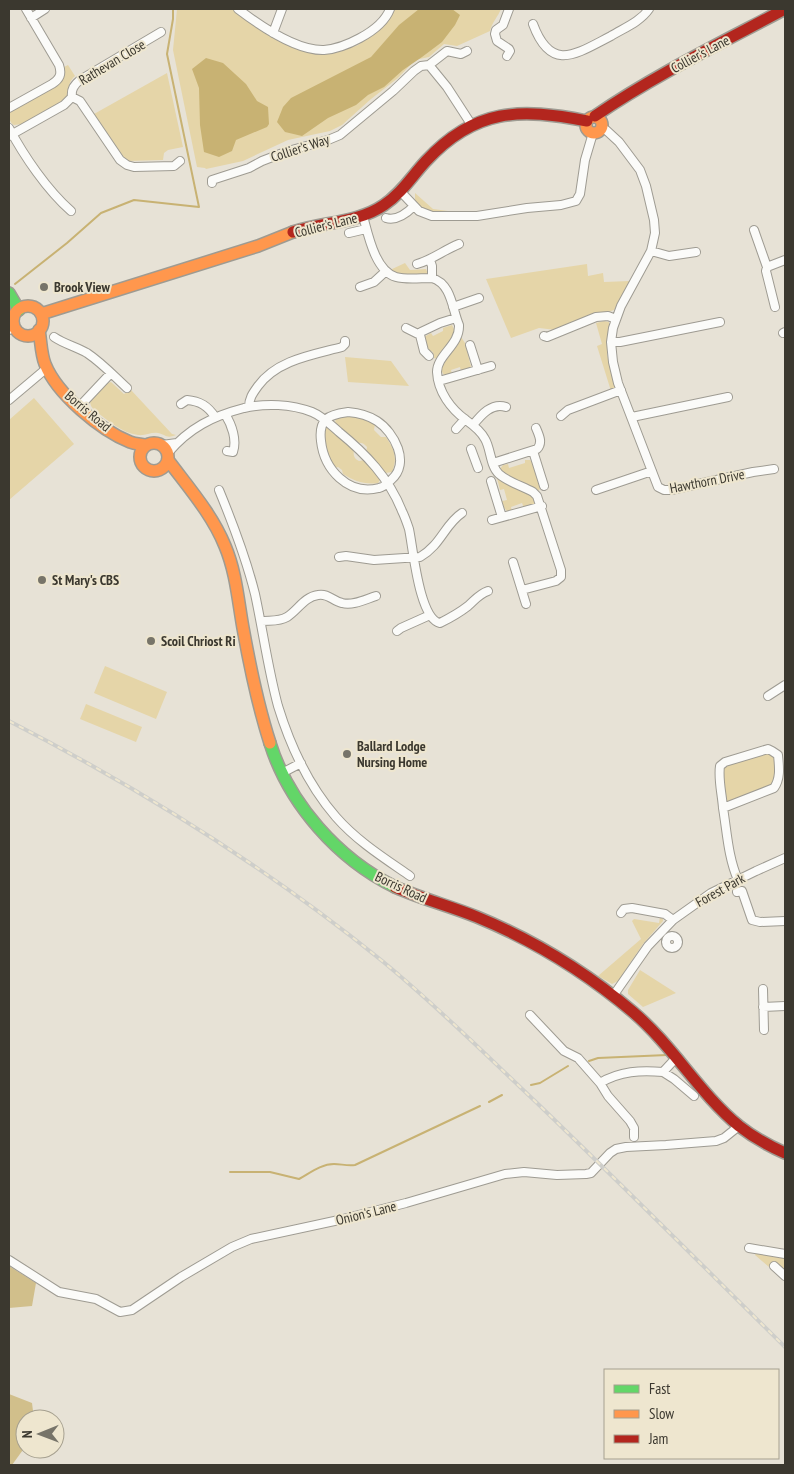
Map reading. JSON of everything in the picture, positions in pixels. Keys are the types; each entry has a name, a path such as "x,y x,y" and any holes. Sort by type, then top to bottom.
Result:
{"street":[{"path":"9,108 52,84 58,80 61,74 59,65 26,9"},
{"path":"31,18 45,9"},
{"path":"238,9 273,33 313,49 330,49 348,45 385,19 390,9"},
{"path":"273,33 282,9"},
{"path":"507,56 510,51 509,49 497,41 495,34 496,30 503,25 509,9"},
{"path":"533,24 545,46 559,55 571,56 623,29 641,18 649,9"},
{"name":"Collier's Lane","path":"41,314 260,245 298,230 363,216 382,207 402,192 435,151 470,124 498,115 520,114 552,115 596,124 624,96 654,78 785,9"},
{"name":"Rathevan Close","path":"72,97 74,84 162,34"},
{"name":"Collier's Way","path":"212,183 212,180 215,178 249,168 275,155 340,135 421,66 429,65 447,52 461,54 467,51"},
{"path":"429,65 447,87 470,124"},
{"path":"71,211 59,200 10,133 64,104 72,97 80,101 125,165 134,167 174,166 180,161"},
{"path":"402,192 419,211 432,216 477,216 561,205 576,201 580,194 585,160 596,124"},
{"name":"Hawthorn Drive","path":"596,124 619,142 634,161 643,177 654,220 655,233 651,251 621,306 611,342 613,362 621,390 658,487 666,490 774,469"},
{"path":"386,218 399,217 414,206"},
{"path":"363,216 374,253 386,271 399,278 432,278 446,289 459,325 455,342 439,363 439,381 446,399 486,439 498,473 533,492 542,506 561,570 561,577 556,581 522,590"},
{"path":"349,233 366,229"},
{"path":"754,230 767,267 766,271 775,307"},
{"path":"417,264 430,260 448,248 459,244"},
{"path":"651,251 669,256 696,252"},
{"path":"430,260 432,278"},
{"path":"767,267 785,260"},
{"path":"360,287 374,282 386,271"},
{"path":"9,293 19,310"},
{"path":"453,307 479,298"},
{"path":"30,306 35,308 41,314 43,324 40,330 32,335 25,335 12,329 14,318 19,310 30,306"},
{"path":"544,336 547,337 596,317 608,316 616,320"},
{"path":"420,335 421,332 456,318"},
{"path":"611,342 620,342 720,322"},
{"path":"406,328 420,335 424,351 429,356"},
{"name":"Borris Road","path":"40,330 42,356 46,368 59,386 79,407 99,423 131,442 145,445"},
{"name":"Borris Road","path":"25,335 42,356"},
{"path":"54,337 86,352 127,388"},
{"path":"249,407 251,397 270,372 302,358 342,347 345,341"},
{"path":"470,345 478,370"},
{"path":"439,381 491,366"},
{"path":"9,400 46,368"},
{"path":"79,407 111,373"},
{"path":"561,416 568,410 621,390"},
{"path":"632,417 728,397"},
{"path":"181,404 187,400 200,403 210,410 215,417"},
{"path":"166,453 152,442 145,445 140,451 139,459 145,469 154,472 159,471 165,466 166,453 198,426 215,417 249,407 283,405 312,412 325,420 363,452 388,483 402,510 408,527 418,582 430,615 435,621 440,623 460,612 482,593 488,591"},
{"path":"473,425 491,407 497,405 506,407"},
{"path":"348,412 360,413 374,419 387,430 398,446 400,465 394,478 378,488 362,489 345,483 335,475 325,460 321,443 320,432 325,420 348,412"},
{"path":"225,414 232,429 235,443 233,452 227,451"},
{"path":"456,429 465,419"},
{"path":"493,463 537,449 541,444 536,428"},
{"name":"Borris Road","path":"121,437 139,459"},
{"path":"478,468 472,453 489,451"},
{"path":"532,451 544,486"},
{"name":"Borris Road","path":"166,453 214,522 230,558 236,579 243,629 266,734 282,773 306,814 319,829 346,855 363,868 398,888 479,918 509,932 574,968 613,996 640,1019 739,1126 759,1140 785,1153"},
{"name":"Hawthorn Drive","path":"596,490 652,470"},
{"name":"Borris Road","path":"159,471 188,486"},
{"path":"491,481 502,517"},
{"path":"219,490 248,569 278,706 288,735 301,763 324,802 347,829 358,840 410,876"},
{"path":"492,520 542,506"},
{"path":"339,557 346,556 374,560 414,558 434,547 456,517 462,513"},
{"path":"513,562 526,604"},
{"path":"260,621 277,620 287,617 308,597 319,594 325,594 341,603 348,604 376,596"},
{"path":"397,631 430,615"},
{"path":"768,696 785,685"},
{"path":"723,808 774,788 778,782 778,755 768,749 725,762 720,766 719,779 728,845 733,870 738,880"},
{"path":"282,773 301,763"},
{"name":"Forest Park","path":"613,996 641,956 665,934 673,920 699,900 785,858"},
{"path":"737,892 742,891 752,920 760,922 785,921"},
{"path":"621,913 624,909 632,908 665,914 673,920"},
{"path":"763,989 764,1030"},
{"path":"763,1007 785,1006"},
{"path":"530,1014 564,1051 578,1058 600,1083 608,1096 630,1121 634,1128 634,1137"},
{"path":"663,1072 676,1058"},
{"path":"600,1083 609,1078 630,1072 643,1070 663,1072 694,1096"},
{"name":"Onion's Lane","path":"9,1260 59,1292 96,1299 116,1311 126,1312 232,1247 251,1239 406,1203 505,1174 524,1172 557,1174 591,1173 616,1149 716,1141 724,1138 739,1126"},
{"path":"749,1248 785,1254"},
{"path":"774,1266 785,1276"}],"shaded area":[{"path":"177,9 236,9 305,50 320,55 358,45 381,27 392,9 501,9 490,31 457,46 444,44 429,57 415,60 398,78 342,125 330,131 288,140 243,161 206,169 197,167 173,50"},
{"path":"419,9 452,9 460,15 442,42 403,70 384,87 368,95 356,105 328,118 302,136 285,132 277,122 283,107 291,98 371,57 399,25"},
{"path":"206,58 223,63 246,84 257,101 268,107 269,124 267,127 236,140 232,151 219,157 204,152 200,125 199,88 192,69"},
{"path":"68,65 75,76 69,86 69,98 22,124 12,124 9,111 57,84 62,68"},
{"path":"167,73 183,147 168,150 164,153 163,160 128,161 94,114"},
{"path":"415,193 433,209 448,211 426,210 415,202"},
{"path":"405,263 410,270 426,269 428,274 400,275 390,270"},
{"path":"587,264 588,276 603,273 604,282 630,281 614,310 556,330 539,328 511,338 486,279"},
{"path":"609,322 607,355 615,387 611,391 597,346 602,344 596,323"},
{"path":"452,325 455,331 454,335 438,359 434,358 433,352 427,349 424,337 431,333 433,336 443,331 443,328"},
{"path":"461,337 465,343 471,367 461,371 460,367 451,370 452,374 444,375 441,370 442,366 459,343"},
{"path":"345,357 391,361 409,386 348,382"},
{"path":"111,382 124,394 131,390 172,434 176,435 168,437 158,433 132,434 115,426 94,410 90,402 106,384"},
{"path":"34,398 74,444 9,500 9,420"},
{"path":"343,414 360,416 375,424 374,430 381,437 386,437 394,454 395,462 392,472 385,473 366,453 366,446 362,443 356,443 335,424 336,416"},
{"path":"328,426 354,449 356,459 359,461 365,460 377,474 380,480 378,483 364,483 355,480 343,474 342,470 338,467 335,468 326,453 322,430"},
{"path":"525,460 532,462 540,489 538,491 501,472 500,469 503,465 508,464 509,468 525,463"},
{"path":"497,478 534,497 534,505 524,508 522,503 511,507 512,512 507,511 502,501 507,500 504,489 500,490"},
{"path":"105,666 167,692 156,719 94,693"},
{"path":"86,704 142,727 136,742 80,719"},
{"path":"766,753 773,755 775,762 776,774 772,785 729,802 724,799 721,776 723,767 726,764"},
{"path":"660,917 663,921 643,944 618,981 612,984 598,976 641,939 632,921 634,919 659,923"},
{"path":"640,970 676,993 643,1007 628,994 628,990"},
{"path":"756,1253 785,1258 785,1271 773,1261 769,1267 755,1255"},
{"path":"9,1266 36,1283 32,1306 9,1308"},
{"path":"9,1394 32,1403 33,1409 15,1409 16,1459 12,1465 9,1465"}],"waterway":[{"path":"15,284 101,213 134,200 199,207 167,54 173,9"},
{"path":"589,1061 598,1058 667,1055"},
{"path":"531,1085 540,1083 568,1066"},
{"path":"489,1102 502,1095"},
{"path":"230,1172 270,1172 299,1179 325,1166 334,1164 355,1165 480,1106"}],"railway":[{"path":"9,721 107,774 248,861 381,960 441,1012 537,1103 785,1347"}],"traffic: fast":[{"path":"9,293 19,310"},
{"path":"270,743 278,766 303,808 318,827 354,861 395,887"}],"traffic: slow":[{"path":"594,117 600,119 602,125 600,131 594,133 588,131 586,125 588,119 594,117"},
{"path":"41,314 258,246 293,232"},
{"path":"28,306 38,311 43,321 38,331 28,336 18,331 13,321 18,311 28,306"},
{"path":"39,330 45,364 69,399 106,429 130,442 145,445"},
{"path":"154,443 164,447 168,457 164,467 154,471 144,467 140,457 144,447 154,443"},
{"path":"168,460 207,512 220,534 229,556 255,686 270,743"}],"traffic: jam":[{"path":"595,116 665,73 785,9"},
{"path":"293,232 352,219 374,211 402,190 426,161 444,144 462,131 481,122 500,116 520,114 540,114 587,121"},
{"path":"395,887 498,926 559,958 597,984 647,1025 711,1099 739,1126 761,1141 785,1153"}],"place":[{"name":"Brook View","path":"44,287"},
{"name":"St Mary's CBS","path":"42,580"},
{"name":"Scoil Chriost Ri","path":"151,641"},
{"name":"Ballard Lodge Nursing Home","path":"347,754"}]}
